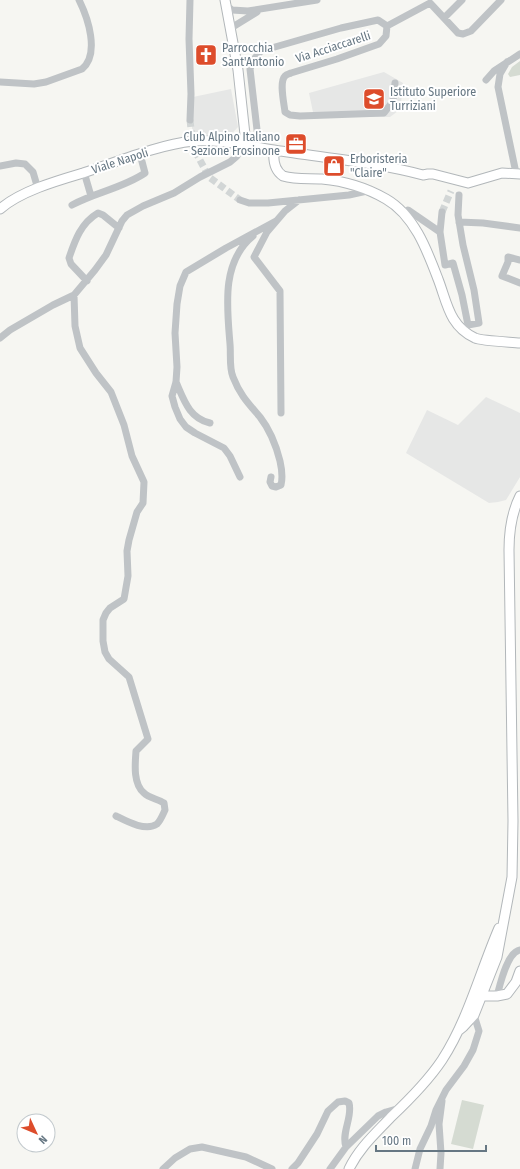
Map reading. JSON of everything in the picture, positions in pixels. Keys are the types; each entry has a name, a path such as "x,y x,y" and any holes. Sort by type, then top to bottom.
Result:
{"main road":[{"path":"226,3 238,70 246,144"},
{"name":"Viale Napoli","path":"0,209 11,201 38,189 84,172 140,154 183,142 195,141 246,144 274,150 367,163 423,175 433,174 468,183 502,172 518,174"},
{"path":"274,150 276,170 283,176 336,181 352,185 386,199 398,208 412,223 425,248 438,279 451,317 460,328 476,338 520,343"},
{"path":"458,1031 464,1027 474,1015 497,957 512,877 513,821 509,527 520,496"},
{"path":"349,1169 369,1139 421,1086 442,1060 458,1031 505,914"},
{"path":"482,996 507,994 516,982 520,971"}],"street":[{"path":"0,82 34,84 46,82 82,69 86,66 91,55 91,40 83,9 79,0"},
{"path":"190,0 190,120"},
{"path":"226,3 232,10 238,11 263,9 317,0"},
{"path":"444,18 462,0"},
{"path":"386,26 429,1 458,33 467,33 475,27 501,0"},
{"path":"231,28 263,9"},
{"name":"Via Acciaccarelli","path":"259,147 250,69 254,59 261,52 341,28 378,20 386,26 386,36 379,44 337,59 291,72 285,76 282,81 285,112 290,116 384,113 393,101 395,83"},
{"path":"486,80 494,71 520,54"},
{"path":"507,62 499,79 498,87 518,174"},
{"path":"0,338 10,330 53,305 74,295 87,281 106,255 127,215 134,210 174,193 200,177 230,162 237,156 246,144"},
{"path":"72,205 91,196 132,182 145,174 140,154"},
{"path":"0,166 25,164 32,172 38,189"},
{"path":"84,172 91,196"},
{"path":"240,200 259,204 349,195 368,191"},
{"path":"442,212 440,232 446,265 453,264 462,295 468,325 479,323 474,290 462,245 457,210 459,195"},
{"path":"281,413 280,291 254,257 267,232 276,221 299,200"},
{"path":"404,214 408,210 440,232"},
{"path":"87,281 71,264 69,258 82,227 91,217 98,213 103,215 119,228"},
{"path":"240,477 224,448 195,433 186,427 180,419 172,396 176,382 177,367 175,333 176,304 180,286 186,272 276,221"},
{"path":"459,222 483,223 520,228"},
{"path":"263,228 250,238 239,254 231,270 227,290 227,305 232,376 243,398 260,418 272,436 278,450 283,478 281,485 276,488 272,486 270,482 271,477"},
{"path":"520,260 508,257 508,262 502,276 520,283"},
{"path":"74,295 75,326 80,348 111,392 124,425 132,456 144,482 143,503 137,512 127,551 128,576 124,599 110,608 106,613 103,620 103,640 105,652 109,659 129,677 148,739 136,751 136,778 143,792 164,803 165,810 157,824 150,826 142,826 116,816"},
{"path":"176,382 189,410 196,417 210,423"},
{"path":"497,996 510,957 516,951 520,950"},
{"path":"415,1169 420,1149 431,1126 436,1110 446,1090 469,1058 475,1044 479,1031 474,1015"},
{"path":"440,1169 441,1153 439,1124 442,1100"},
{"path":"292,1169 317,1134 328,1111 338,1102 349,1103 351,1108 345,1129 346,1147"},
{"path":"330,1169 346,1147 378,1116 400,1108"},
{"path":"163,1169 174,1158 190,1148 202,1147 246,1157 272,1169"}],"shaded area":[{"path":"520,61 520,75 510,77 508,74 512,67"},
{"path":"384,72 403,83 401,104 398,111 390,117 314,117 309,93"},
{"path":"231,89 238,127 226,140 193,138 191,117 193,97"},
{"path":"486,397 520,413 520,477 506,500 489,503 406,453 427,410 458,425"},
{"path":"462,1100 484,1105 473,1149 451,1144"}],"tunnel":[{"path":"190,120 193,147 209,177 240,200"},
{"path":"442,212 451,191"}],"place":[{"name":"Parrocchia Sant'Antonio","path":"206,55"},
{"name":"Istituto Superiore Turriziani","path":"374,99"},
{"name":"Club Alpino Italiano - Sezione Frosinone","path":"296,144"},
{"name":"Erboristeria \"Claire\"","path":"334,166"}]}
